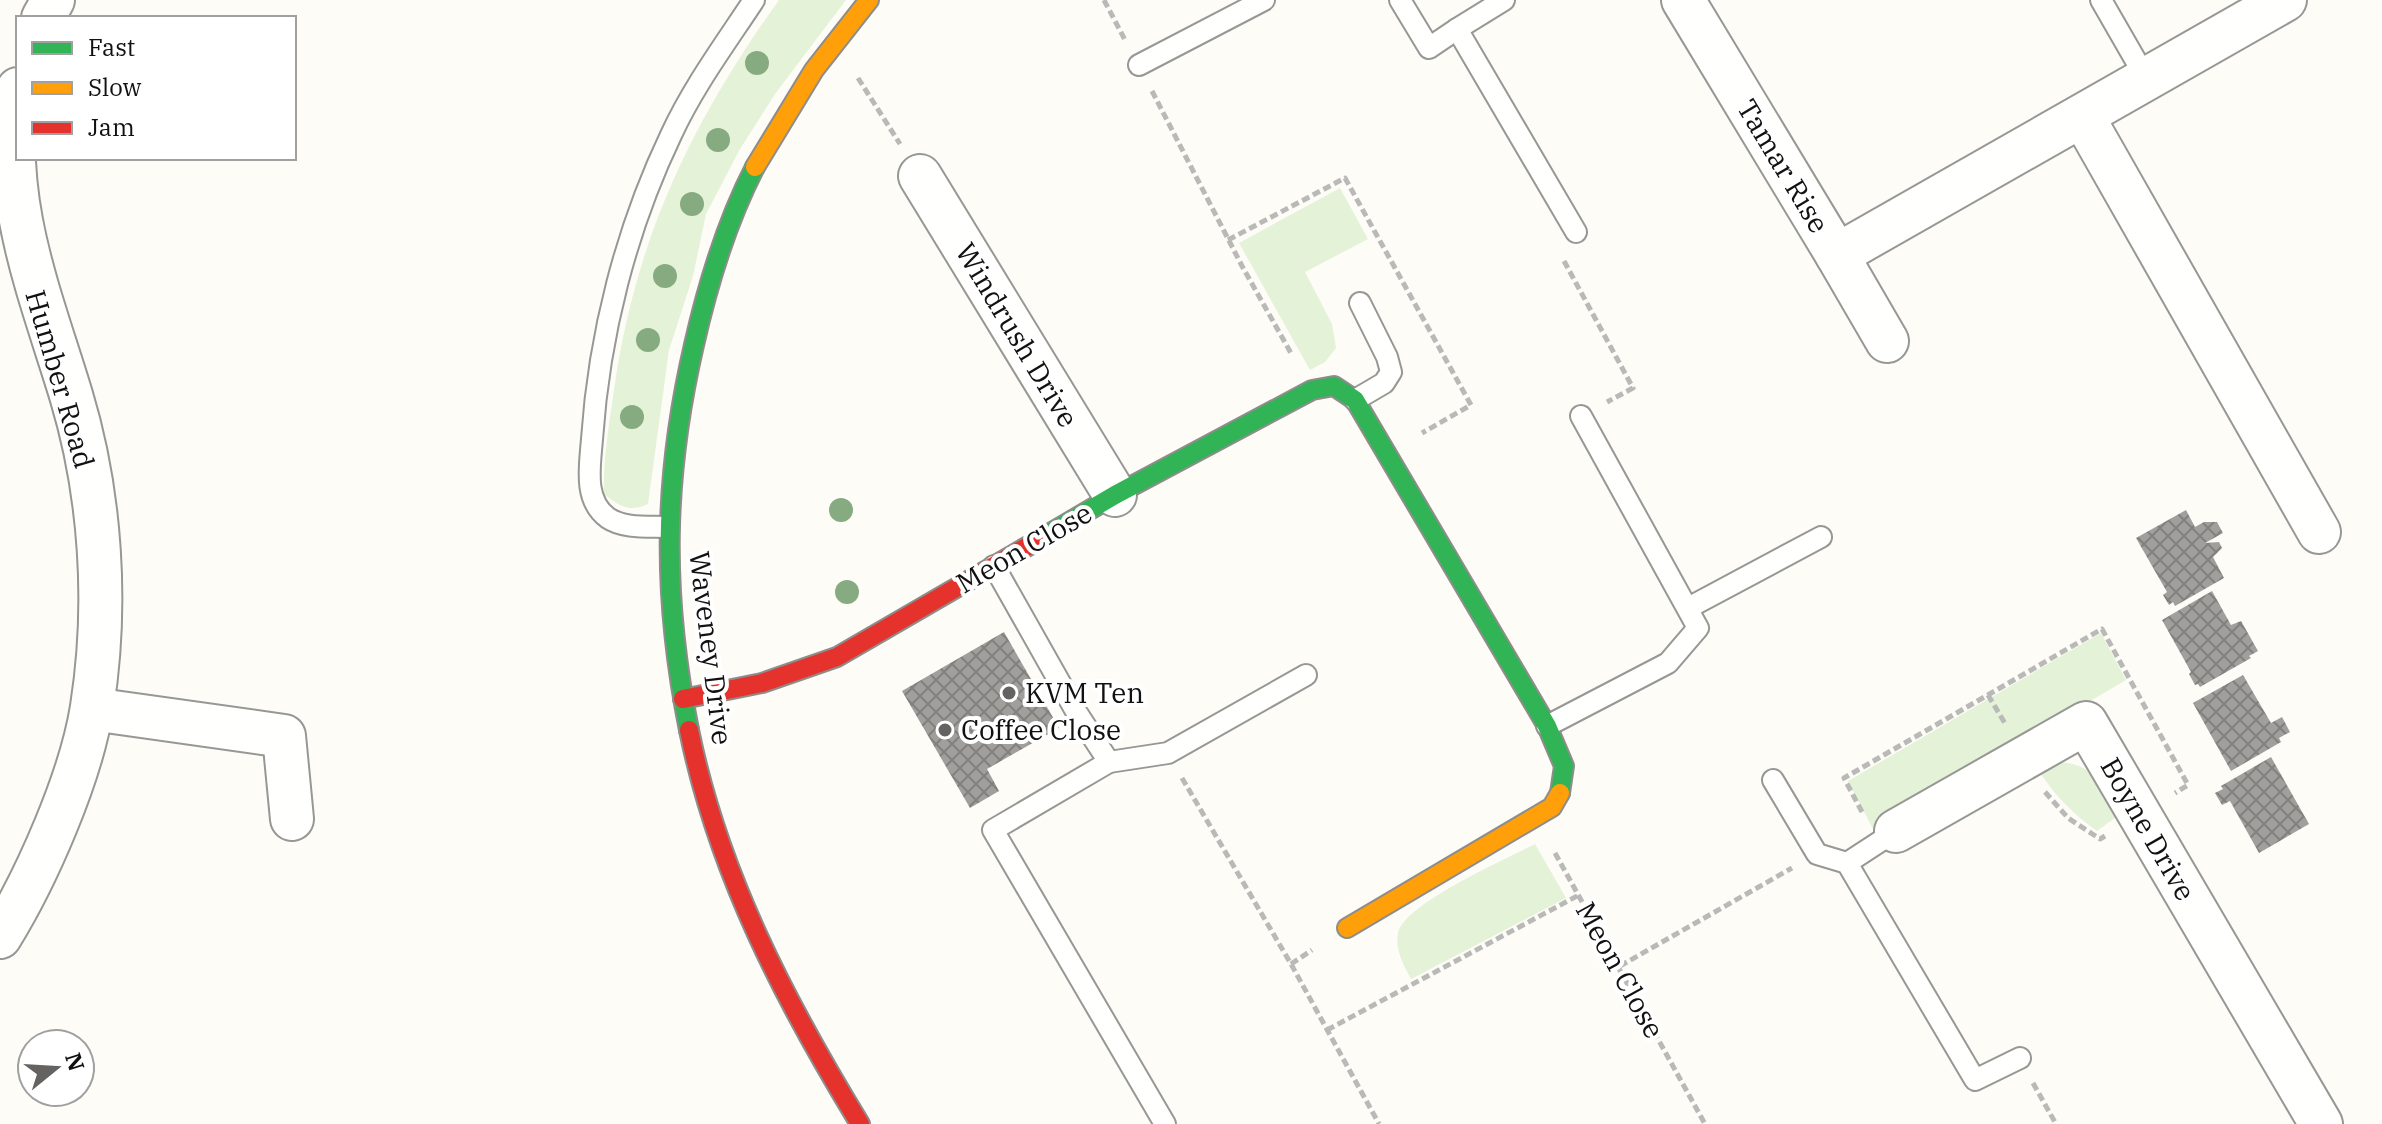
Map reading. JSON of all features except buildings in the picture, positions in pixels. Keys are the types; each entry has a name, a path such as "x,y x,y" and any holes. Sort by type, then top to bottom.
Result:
{"street":[{"name":"Waveney Drive","path":"860,1124 800,1023 763,949 729,869 703,787 683,699 669,589 668,527 686,377 711,274 739,199 787,111 834,40 869,0"},
{"name":"Tamar Rise","path":"1683,0 1837,255 2285,0"},
{"name":"Humber Road","path":"0,937 34,873 58,818 92,709 99,612 97,531 87,465 71,395 26,265 13,210 11,94"},
{"path":"2083,117 2319,532"},
{"name":"Windrush Drive","path":"920,176 1115,495"},
{"path":"1837,255 1887,341"},
{"path":"1312,390 1334,386 1355,400 1547,726 1562,754 1566,775 1562,794 1552,807 1347,928"},
{"name":"Meon Close","path":"683,699 766,684 837,657 1115,495 1312,390"},
{"path":"92,709 284,736 292,819"},
{"name":"Boyne Drive","path":"1896,831 2086,723 2321,1124"}],"lane":[{"path":"668,527 625,524 609,519 595,503 589,486 595,396 613,300 639,215 666,147 709,67 754,0"},
{"path":"1139,65 1264,0"},
{"path":"1400,0 1429,48 1504,0"},
{"path":"2101,0 2147,80"},
{"path":"1457,29 1576,232"},
{"path":"1355,400 1384,383 1391,372 1387,357 1360,303"},
{"path":"1547,726 1668,663 1698,628 1581,416"},
{"path":"1688,608 1821,537"},
{"path":"994,566 1077,713 1109,762"},
{"path":"1165,1124 993,830 1109,762 1168,753 1306,675"},
{"path":"1773,780 1817,854 1847,863 1975,1080 2020,1058"},
{"path":"1847,863 1896,831"}],"path":[{"path":"1104,0 1242,266 1312,390"},
{"path":"834,40 920,176"},
{"path":"1576,232 1555,244 1633,388 1581,416"},
{"path":"1168,753 1379,1124"},
{"name":"Meon Close","path":"1535,817 1705,1124"},
{"path":"1620,966 1817,854"},
{"path":"1327,1030 1579,895"},
{"path":"2020,1058 2056,1124"}],"green space":[{"path":"779,0 846,0 775,94 740,149 706,214 693,276 669,350 648,504 624,507 604,494 604,468 614,390 636,283 671,185 694,138 719,92"},
{"path":"1340,188 1368,239 1305,272 1332,324 1336,348 1325,362 1310,370 1239,243"},
{"path":"2101,633 2126,680 1873,829 1848,781"},
{"path":"2053,762 2079,766 2094,777 2116,817 2097,831 2079,817 2057,795 2038,769"},
{"path":"1535,844 1566,898 1411,979 1398,945 1398,933 1404,921 1458,883"}],"traffic: fast":[{"path":"689,730 674,632 671,584 670,537 676,443 694,345 712,276 735,210 755,167"},
{"path":"1042,538 1115,495 1312,390 1334,386 1355,400 1547,726 1564,766 1560,793"}],"traffic: slow":[{"path":"755,167 814,70 869,0"},
{"path":"1347,928 1552,807 1560,793"}],"traffic: jam":[{"path":"683,699 762,683 837,657 1042,538"},
{"path":"689,730 717,835 757,934 806,1031 860,1124"}],"place":[{"name":"KVM Ten","path":"1009,693"},
{"name":"Coffee Close","path":"945,730"}]}
